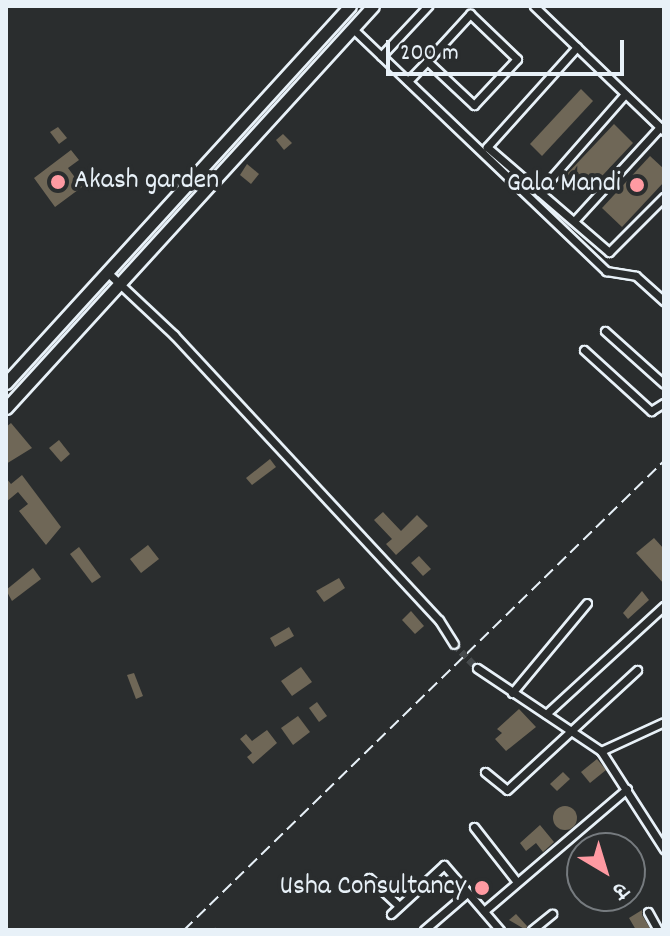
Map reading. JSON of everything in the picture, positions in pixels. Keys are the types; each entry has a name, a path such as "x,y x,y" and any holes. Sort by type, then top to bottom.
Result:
{"main road":[{"path":"6,383 350,6"},
{"path":"6,408 373,6"}],"street":[{"path":"381,56 428,6"},
{"path":"534,6 662,129 574,221"},
{"path":"408,81 470,14 517,59 474,105 427,61"},
{"path":"352,28 606,271 636,276 664,301"},
{"path":"577,47 487,147 609,252 664,197"},
{"path":"539,192 625,94"},
{"path":"107,272 174,335 439,620 454,644"},
{"path":"605,331 664,384"},
{"path":"584,350 651,411 664,403"},
{"path":"512,693 587,603"},
{"path":"546,714 664,606"},
{"path":"477,668 601,751 661,838 664,849"},
{"path":"485,772 507,790 637,670"},
{"path":"601,751 664,722"},
{"path":"484,911 627,789"},
{"path":"474,827 517,882"},
{"path":"391,914 444,865 500,930"},
{"path":"369,878 399,906"},
{"path":"424,930 467,893"},
{"path":"648,912 658,930"},
{"path":"532,930 552,914"}],"building":[{"path":"581,89 593,101 542,156 530,144"},
{"path":"614,124 633,143 586,193 566,175"},
{"path":"58,127 67,138 59,144 50,132"},
{"path":"283,134 292,143 284,150 276,140"},
{"name":"Akash garden","path":"71,150 79,160 68,168 82,187 55,207 34,178"},
{"path":"650,156 664,169 664,182 622,227 602,208"},
{"path":"247,164 259,174 251,184 240,175"},
{"path":"11,423 32,448 6,464 6,427"},
{"path":"59,440 70,454 61,462 49,448"},
{"path":"270,459 276,467 252,485 246,478"},
{"path":"22,475 61,527 46,545 19,511 28,504 18,492 6,502 6,478 11,484"},
{"path":"383,512 401,531 417,515 428,526 396,555 386,544 392,539 374,520"},
{"path":"654,538 664,549 664,584 636,553"},
{"path":"148,545 159,559 141,573 130,559"},
{"path":"79,547 101,577 92,583 70,554"},
{"path":"419,556 431,569 423,576 411,563"},
{"path":"33,568 41,579 12,601 6,590"},
{"path":"339,578 345,588 324,602 316,591"},
{"path":"642,591 649,600 628,619 623,613"},
{"path":"411,611 424,626 415,634 402,620"},
{"path":"289,627 294,636 275,647 270,638"},
{"path":"301,667 312,682 292,696 281,681"},
{"path":"134,673 143,696 136,699 127,675"},
{"path":"317,702 327,716 319,722 309,708"},
{"path":"519,709 536,727 506,751 495,739 502,733 497,729"},
{"path":"298,716 310,732 293,745 281,728"},
{"path":"267,730 277,743 253,764 247,757 252,753 240,739 246,734 252,741"},
{"path":"597,759 606,770 590,783 581,772"},
{"path":"563,772 570,779 557,791 550,784"},
{"path":"565,806 574,809 577,818 574,827 565,830 556,827 553,818 556,809"},
{"path":"540,825 554,842 543,852 536,843 526,851 520,843"},
{"path":"642,912 651,930 636,930 629,918"},
{"path":"516,914 527,926 526,930 509,920"}],"tunnel":[{"path":"454,644 477,668"}],"railway":[{"path":"184,930 664,461"}],"place":[{"name":"Akash garden","path":"58,182"},
{"name":"Gala Mandi","path":"637,185"},
{"name":"Usha Consultancy","path":"482,888"}]}
